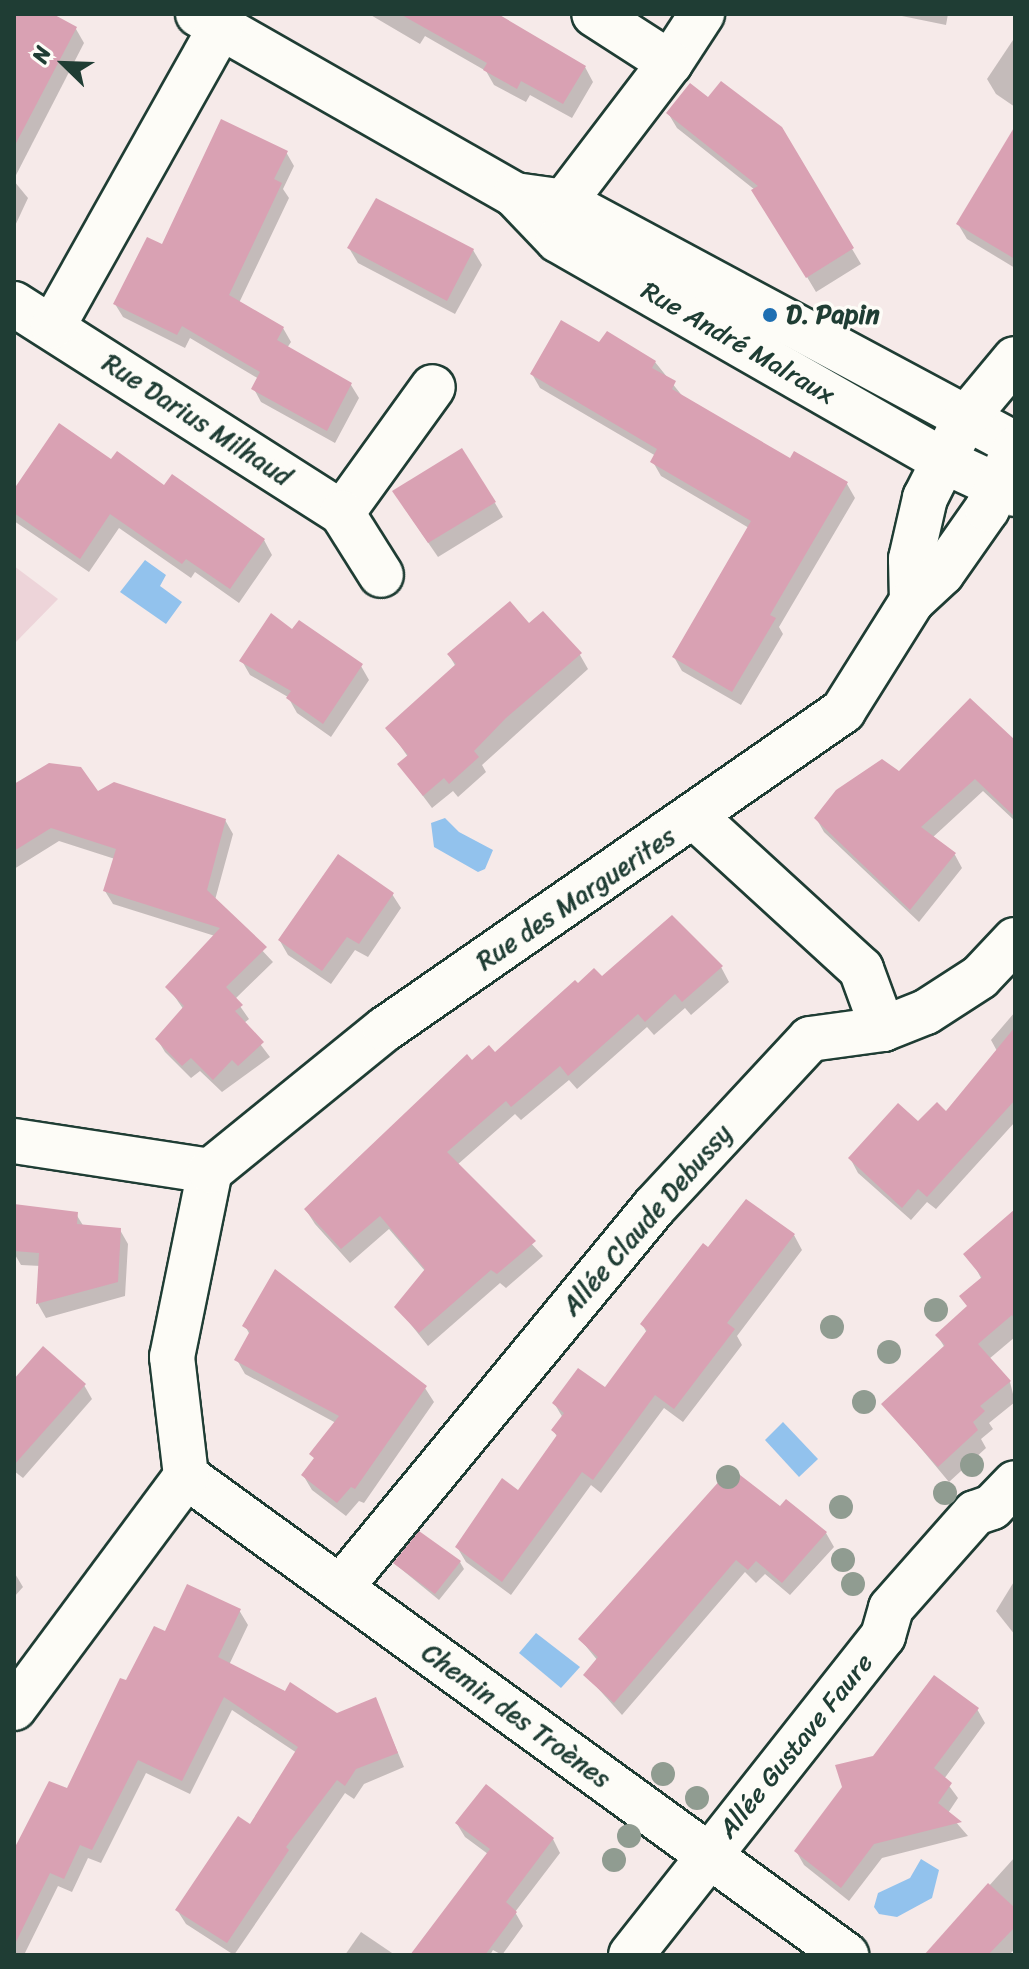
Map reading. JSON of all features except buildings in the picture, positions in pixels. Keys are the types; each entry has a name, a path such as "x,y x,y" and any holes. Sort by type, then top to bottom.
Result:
{"street":[{"path":"594,14 670,63"},
{"path":"564,202 670,63 702,14"},
{"path":"53,326 210,20"},
{"name":"Rue André Malraux","path":"210,20 515,195 558,240 813,386 990,458"},
{"name":"Rue André Malraux","path":"515,195 564,202 990,458"},
{"name":"Rue Darius Milhaud","path":"14,304 53,326 342,513 381,575"},
{"path":"912,601 911,559 925,498 990,458 1015,359"},
{"path":"342,513 433,387"},
{"name":"Rue des Marguerites","path":"210,1171 385,1029 696,818 843,711 912,601 942,573 990,458"},
{"path":"696,818 861,969 883,1029"},
{"name":"Allée Claude Debussy","path":"340,1588 654,1207 810,1039 883,1029 926,1012 980,977 1015,940"},
{"path":"14,1141 210,1171 172,1357 186,1476 14,1708"},
{"name":"Chemin des Troènes","path":"186,1476 846,1955"},
{"name":"Allée Gustave Faure","path":"631,1955 883,1636 891,1608 975,1513 1004,1495"}],"shaded area":[{"path":"14,566 58,599 14,644"}],"water":[{"path":"145,560 166,575 160,586 182,602 166,624 120,592"},
{"path":"445,818 459,832 493,850 485,869 478,872 434,847 431,823"},
{"path":"783,1422 818,1459 799,1477 765,1440"},
{"path":"536,1633 580,1667 561,1688 519,1653"},
{"path":"921,1859 939,1870 932,1898 897,1917 879,1914 874,1907 878,1893 910,1878"}],"place":[{"name":"D. Papin","path":"770,315"}]}
